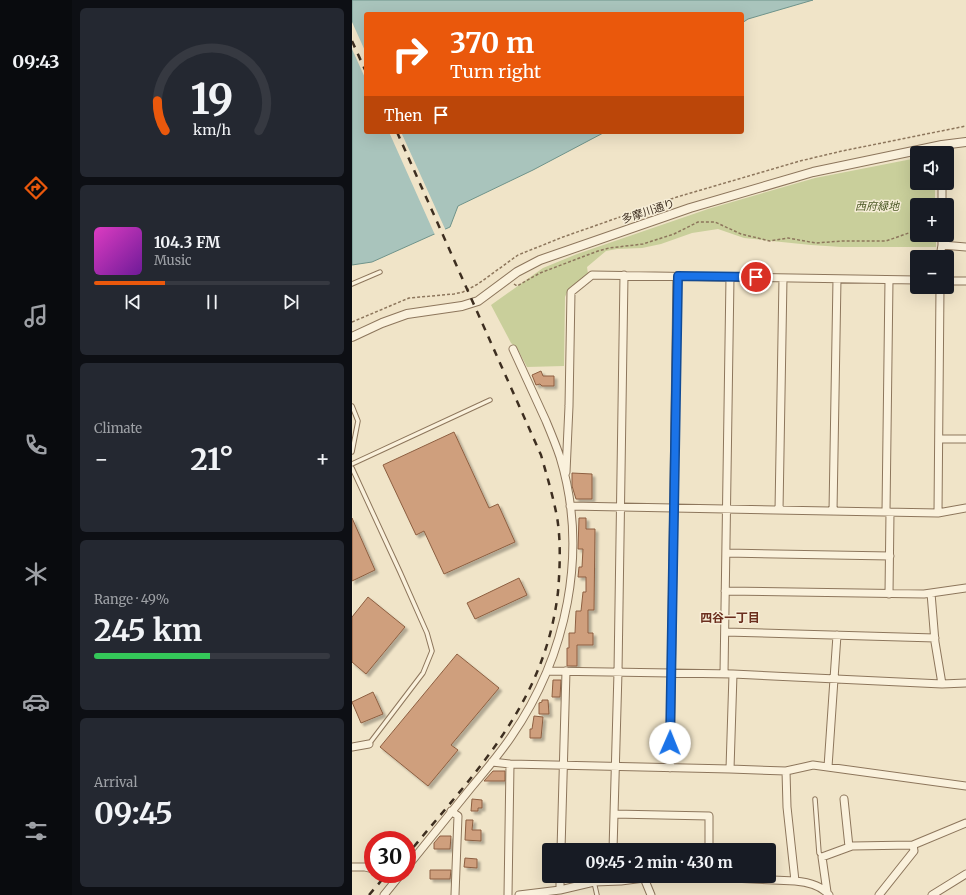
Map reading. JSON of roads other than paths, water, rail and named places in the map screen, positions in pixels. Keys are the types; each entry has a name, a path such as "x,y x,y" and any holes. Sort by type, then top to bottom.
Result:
{"street":[{"name":"多摩川通り","path":"952,146 966,142"},
{"name":"多摩川通り","path":"352,337 382,323 407,314 462,306 478,301 517,272 540,260 697,206 813,172 910,155"},
{"path":"941,250 942,245 966,247"},
{"path":"566,479 571,292 592,275 910,280"},
{"path":"613,843 618,672 624,275"},
{"path":"670,768 670,673 678,276"},
{"path":"724,674 730,277"},
{"path":"779,510 783,278"},
{"path":"833,511 837,279"},
{"path":"889,280 889,594"},
{"path":"954,281 966,281"},
{"path":"938,513 940,294"},
{"path":"416,855 511,737 525,714 547,671 560,635 567,607 572,564 573,537 566,479 560,456 552,436 513,349"},
{"path":"938,440 966,439"},
{"path":"570,506 938,513 966,508"},
{"path":"726,553 890,556"},
{"path":"725,591 889,594 931,593 966,588"},
{"path":"931,593 935,638 942,684"},
{"path":"725,632 935,638"},
{"path":"828,767 837,636"},
{"path":"547,671 733,674 942,684 966,683"},
{"path":"561,843 566,671"},
{"path":"730,769 733,674"},
{"path":"352,747 369,744"},
{"path":"492,762 510,764 786,771 813,765 966,786"},
{"path":"508,895 510,764"},
{"path":"786,771 787,807 795,881"},
{"path":"844,799 849,847"},
{"path":"451,811 458,816 455,895"},
{"path":"614,814 709,816 709,843"},
{"path":"828,894 822,857 849,847 913,845 966,823"},
{"path":"879,895 914,851 913,845"},
{"path":"352,867 364,867"},
{"path":"932,895 966,874"},
{"path":"776,880 810,883 828,894"},
{"path":"384,895 394,883"},
{"path":"519,895 560,893 591,883"},
{"path":"646,883 651,895"}],"lane":[{"path":"352,284 380,272"},
{"path":"352,464 490,400"},
{"path":"352,406 358,420 352,452"},
{"path":"352,468 427,633 432,651 423,673 369,744"},
{"path":"815,799 819,853 822,857"},
{"path":"594,883 597,895"}],"water":[{"path":"352,0 813,0 748,19 744,22 744,12 364,12 364,134 601,134 533,170 458,206 450,227 372,262 352,265"}],"railway":[{"path":"352,41 364,68"},
{"path":"398,134 541,455 557,517 560,554 558,592 551,632 538,669 522,703 503,734 481,765 416,844"},
{"path":"369,895 379,883"}],"district":[{"name":"四谷一丁目","path":"730,617"}],"park label":[{"name":"西府緑地","path":"877,206"}]}
